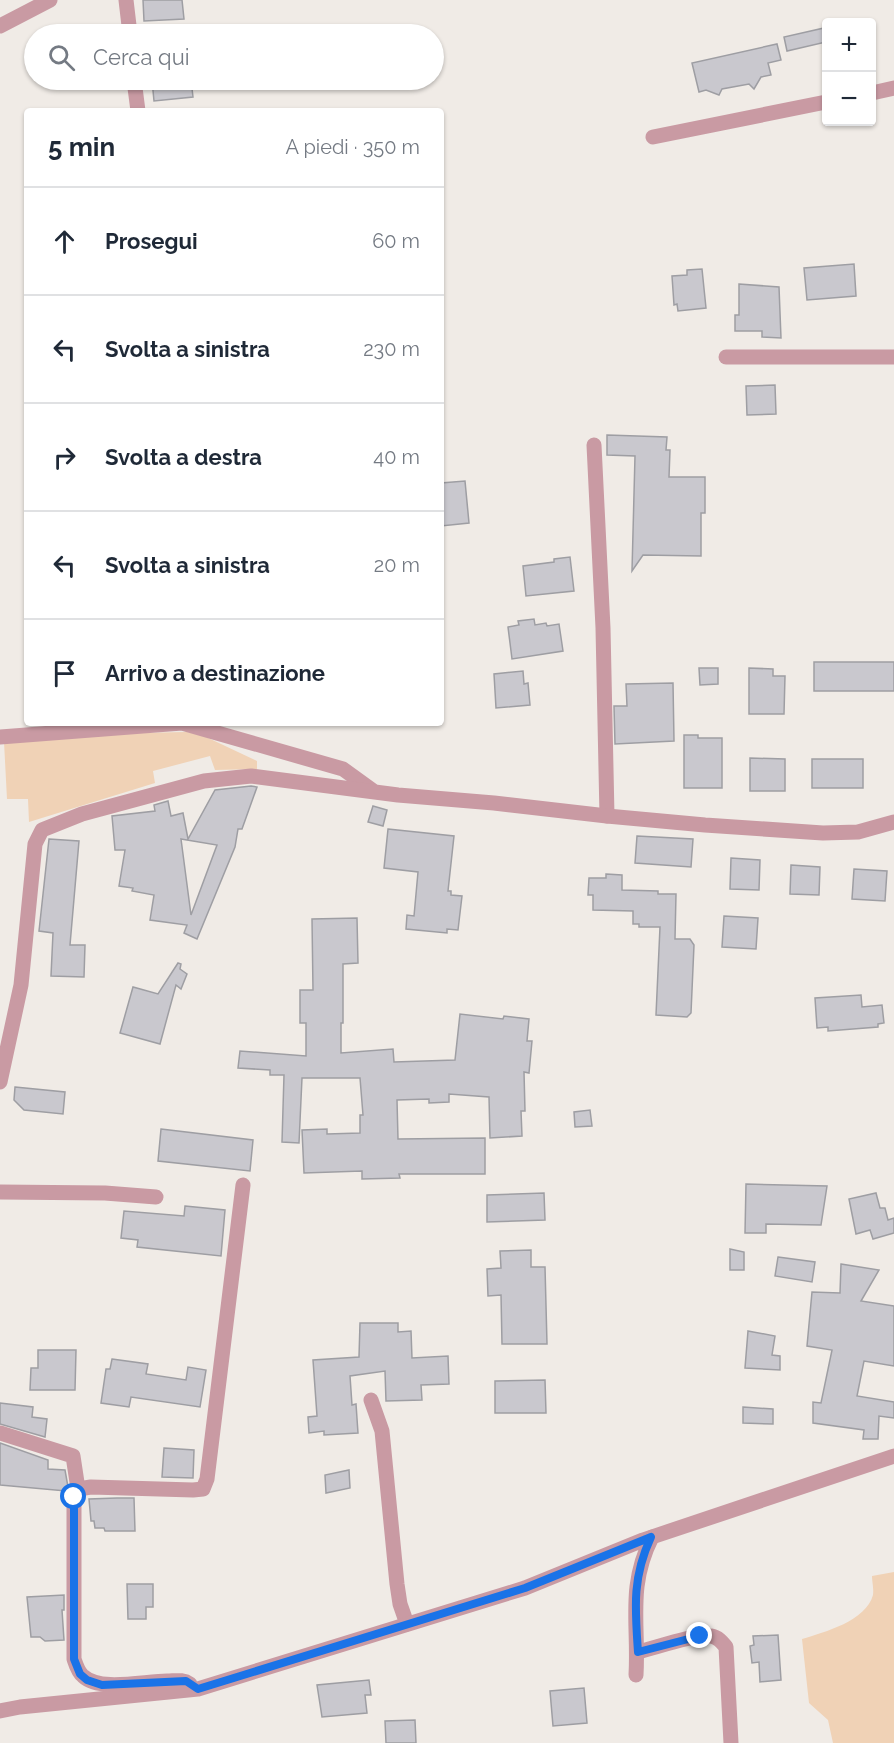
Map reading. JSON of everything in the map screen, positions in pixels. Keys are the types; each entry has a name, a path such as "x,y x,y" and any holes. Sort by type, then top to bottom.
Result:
{"street":[{"path":"0,26 50,0"},
{"path":"126,0 128,24"},
{"path":"876,92 894,88"},
{"path":"135,90 138,108"},
{"path":"653,137 822,103"},
{"path":"726,357 894,357"},
{"path":"594,445 603,628 607,816"},
{"path":"0,737 143,726"},
{"path":"192,726 343,769 374,792"},
{"path":"0,1082 21,985 35,844 42,830 82,814 204,781 251,776 374,792 607,816 824,833 858,832 894,822"},
{"path":"78,1489 91,1487 203,1489 207,1479 243,1185"},
{"path":"0,1192 105,1193 156,1197"},
{"path":"370,1400 382,1431 397,1584 400,1604 407,1624"},
{"path":"0,1433 74,1456 78,1489 74,1497 74,1659 80,1674 87,1680 102,1685 186,1681 198,1689"},
{"path":"0,1711 198,1689 525,1588 651,1537 894,1456"},
{"path":"636,1675 638,1652 636,1581 642,1556 651,1537"},
{"path":"638,1652 700,1636 720,1639 726,1647 731,1743"}],"shaded area":[{"path":"187,732 204,736 257,761 257,769 215,770 210,756 153,771 155,783 29,822 28,799 7,799 4,742"},
{"path":"894,1572 894,1743 833,1743 828,1720 809,1703 802,1639 854,1619 869,1604 873,1595 872,1576"}],"building":[{"path":"143,0 182,0 184,19 144,21"},
{"path":"822,28 822,43 787,51 784,37"},
{"path":"777,44 781,60 768,63 771,75 761,77 754,89 749,84 722,89 719,95 706,90 699,92 692,63"},
{"path":"153,90 192,90 193,97 154,101"},
{"path":"854,264 856,296 807,300 804,268"},
{"path":"702,269 706,308 678,311 677,304 674,305 672,276 687,275 687,270"},
{"path":"739,284 779,287 781,338 762,337 762,331 735,331 735,315 739,315"},
{"path":"775,385 776,414 747,415 746,386"},
{"path":"607,435 667,437 666,450 670,450 669,477 705,477 705,513 701,513 701,556 643,555 632,571 635,456 607,455"},
{"path":"465,481 469,523 444,526 444,483"},
{"path":"570,557 574,591 526,596 523,566 554,562 554,559"},
{"path":"534,619 535,625 559,624 563,651 512,659 508,627 519,625 518,621"},
{"path":"814,662 894,662 894,691 814,691"},
{"path":"699,668 718,668 718,684 700,685"},
{"path":"749,668 773,669 773,676 785,676 784,714 749,714"},
{"path":"523,671 524,684 528,683 530,705 496,708 494,674"},
{"path":"673,683 674,741 615,744 614,706 627,706 626,684"},
{"path":"684,735 698,735 698,738 722,738 722,788 684,788"},
{"path":"750,758 785,759 785,791 750,791"},
{"path":"812,759 863,759 863,788 812,788"},
{"path":"257,787 242,829 238,829 235,847 197,939 184,933 187,925 150,920 154,895 119,886 125,850 115,850 112,816 155,811 154,805 168,801 171,816 183,813 188,839 215,790","holes":["181,839 217,845 191,915"]},
{"path":"373,806 387,810 383,826 368,822"},
{"path":"388,829 454,836 448,891 451,891 451,895 462,896 458,930 447,929 447,933 406,929 407,915 414,916 418,872 384,868"},
{"path":"637,836 693,839 691,867 635,863"},
{"path":"49,839 79,841 70,945 85,945 84,977 51,976 53,933 39,931"},
{"path":"731,858 760,860 759,890 730,889"},
{"path":"791,865 820,867 819,895 790,894"},
{"path":"854,869 887,871 885,901 852,899"},
{"path":"606,874 622,875 622,890 676,894 675,939 690,939 694,945 691,1013 687,1017 656,1015 660,927 639,927 639,924 633,924 633,911 593,910 593,895 588,895 589,878 606,878"},
{"path":"724,916 758,918 756,949 722,947"},
{"path":"357,918 358,963 343,964 341,1053 393,1049 394,1062 455,1060 460,1014 503,1019 504,1016 529,1019 527,1041 532,1041 529,1073 524,1072 525,1111 521,1111 522,1136 490,1138 489,1097 449,1094 449,1102 429,1103 429,1099 397,1100 398,1139 485,1138 485,1174 399,1174 400,1178 362,1179 362,1171 304,1173 302,1130 327,1129 327,1134 360,1133 360,1115 363,1115 360,1078 302,1078 299,1143 282,1142 284,1075 270,1075 270,1070 238,1068 240,1051 306,1056 306,1023 300,1023 300,990 313,990 312,919"},
{"path":"178,963 181,964 180,969 187,974 181,989 176,985 160,1044 120,1033 133,987 158,994"},
{"path":"861,995 862,1007 882,1005 884,1023 878,1024 878,1027 828,1031 828,1027 817,1028 815,998"},
{"path":"15,1087 65,1092 63,1114 24,1110 14,1100"},
{"path":"590,1110 592,1126 575,1127 574,1112"},
{"path":"161,1129 253,1140 250,1171 158,1161"},
{"path":"746,1184 827,1186 821,1225 766,1224 766,1233 745,1233"},
{"path":"544,1193 545,1220 487,1222 487,1195"},
{"path":"876,1193 880,1208 885,1208 888,1220 894,1218 894,1233 873,1239 870,1230 856,1234 849,1199"},
{"path":"185,1206 225,1210 221,1256 137,1247 138,1240 121,1238 124,1211 184,1216"},
{"path":"730,1249 744,1252 744,1270 730,1270"},
{"path":"531,1250 531,1267 545,1267 547,1344 502,1344 501,1295 488,1296 487,1269 501,1268 500,1251"},
{"path":"778,1257 815,1262 812,1282 775,1276"},
{"path":"841,1264 879,1270 861,1301 894,1306 894,1366 864,1361 857,1396 894,1402 894,1418 879,1416 878,1439 863,1439 864,1430 813,1423 813,1402 821,1403 832,1350 807,1346 812,1292 840,1293"},
{"path":"360,1323 398,1323 398,1332 411,1331 412,1358 448,1356 449,1384 421,1385 422,1400 386,1401 385,1371 350,1376 352,1405 356,1404 358,1433 324,1435 324,1431 309,1433 308,1417 317,1416 313,1360 359,1357"},
{"path":"748,1331 775,1336 772,1355 780,1356 780,1370 745,1368"},
{"path":"38,1350 76,1350 75,1390 30,1390 31,1368 38,1368"},
{"path":"112,1359 148,1364 146,1374 186,1380 188,1367 206,1370 200,1407 131,1397 129,1407 101,1403 106,1369 110,1369"},
{"path":"545,1380 546,1413 495,1413 495,1381"},
{"path":"0,1403 33,1407 32,1417 47,1419 45,1437 0,1424"},
{"path":"743,1407 773,1409 773,1424 743,1423"},
{"path":"0,1443 48,1460 48,1469 65,1470 68,1487 66,1491 0,1485"},
{"path":"164,1448 194,1450 193,1478 162,1477"},
{"path":"349,1470 350,1488 326,1493 325,1475"},
{"path":"134,1498 135,1531 105,1531 104,1528 95,1528 94,1521 91,1521 89,1499"},
{"path":"127,1584 153,1584 153,1607 146,1607 146,1619 128,1619"},
{"path":"64,1595 64,1610 62,1610 64,1640 45,1641 40,1637 31,1637 27,1597"},
{"path":"778,1635 781,1680 760,1682 759,1662 752,1663 750,1646 754,1645 753,1636"},
{"path":"369,1680 371,1695 365,1695 367,1713 322,1717 317,1685"},
{"path":"584,1688 587,1723 553,1726 550,1691"},
{"path":"415,1720 416,1743 386,1743 385,1721"}],"route":[{"path":"74,1497 74,1659 80,1674 87,1680 102,1685 186,1681 198,1689 525,1588 651,1537 642,1556 636,1581 638,1652 700,1636"}]}
